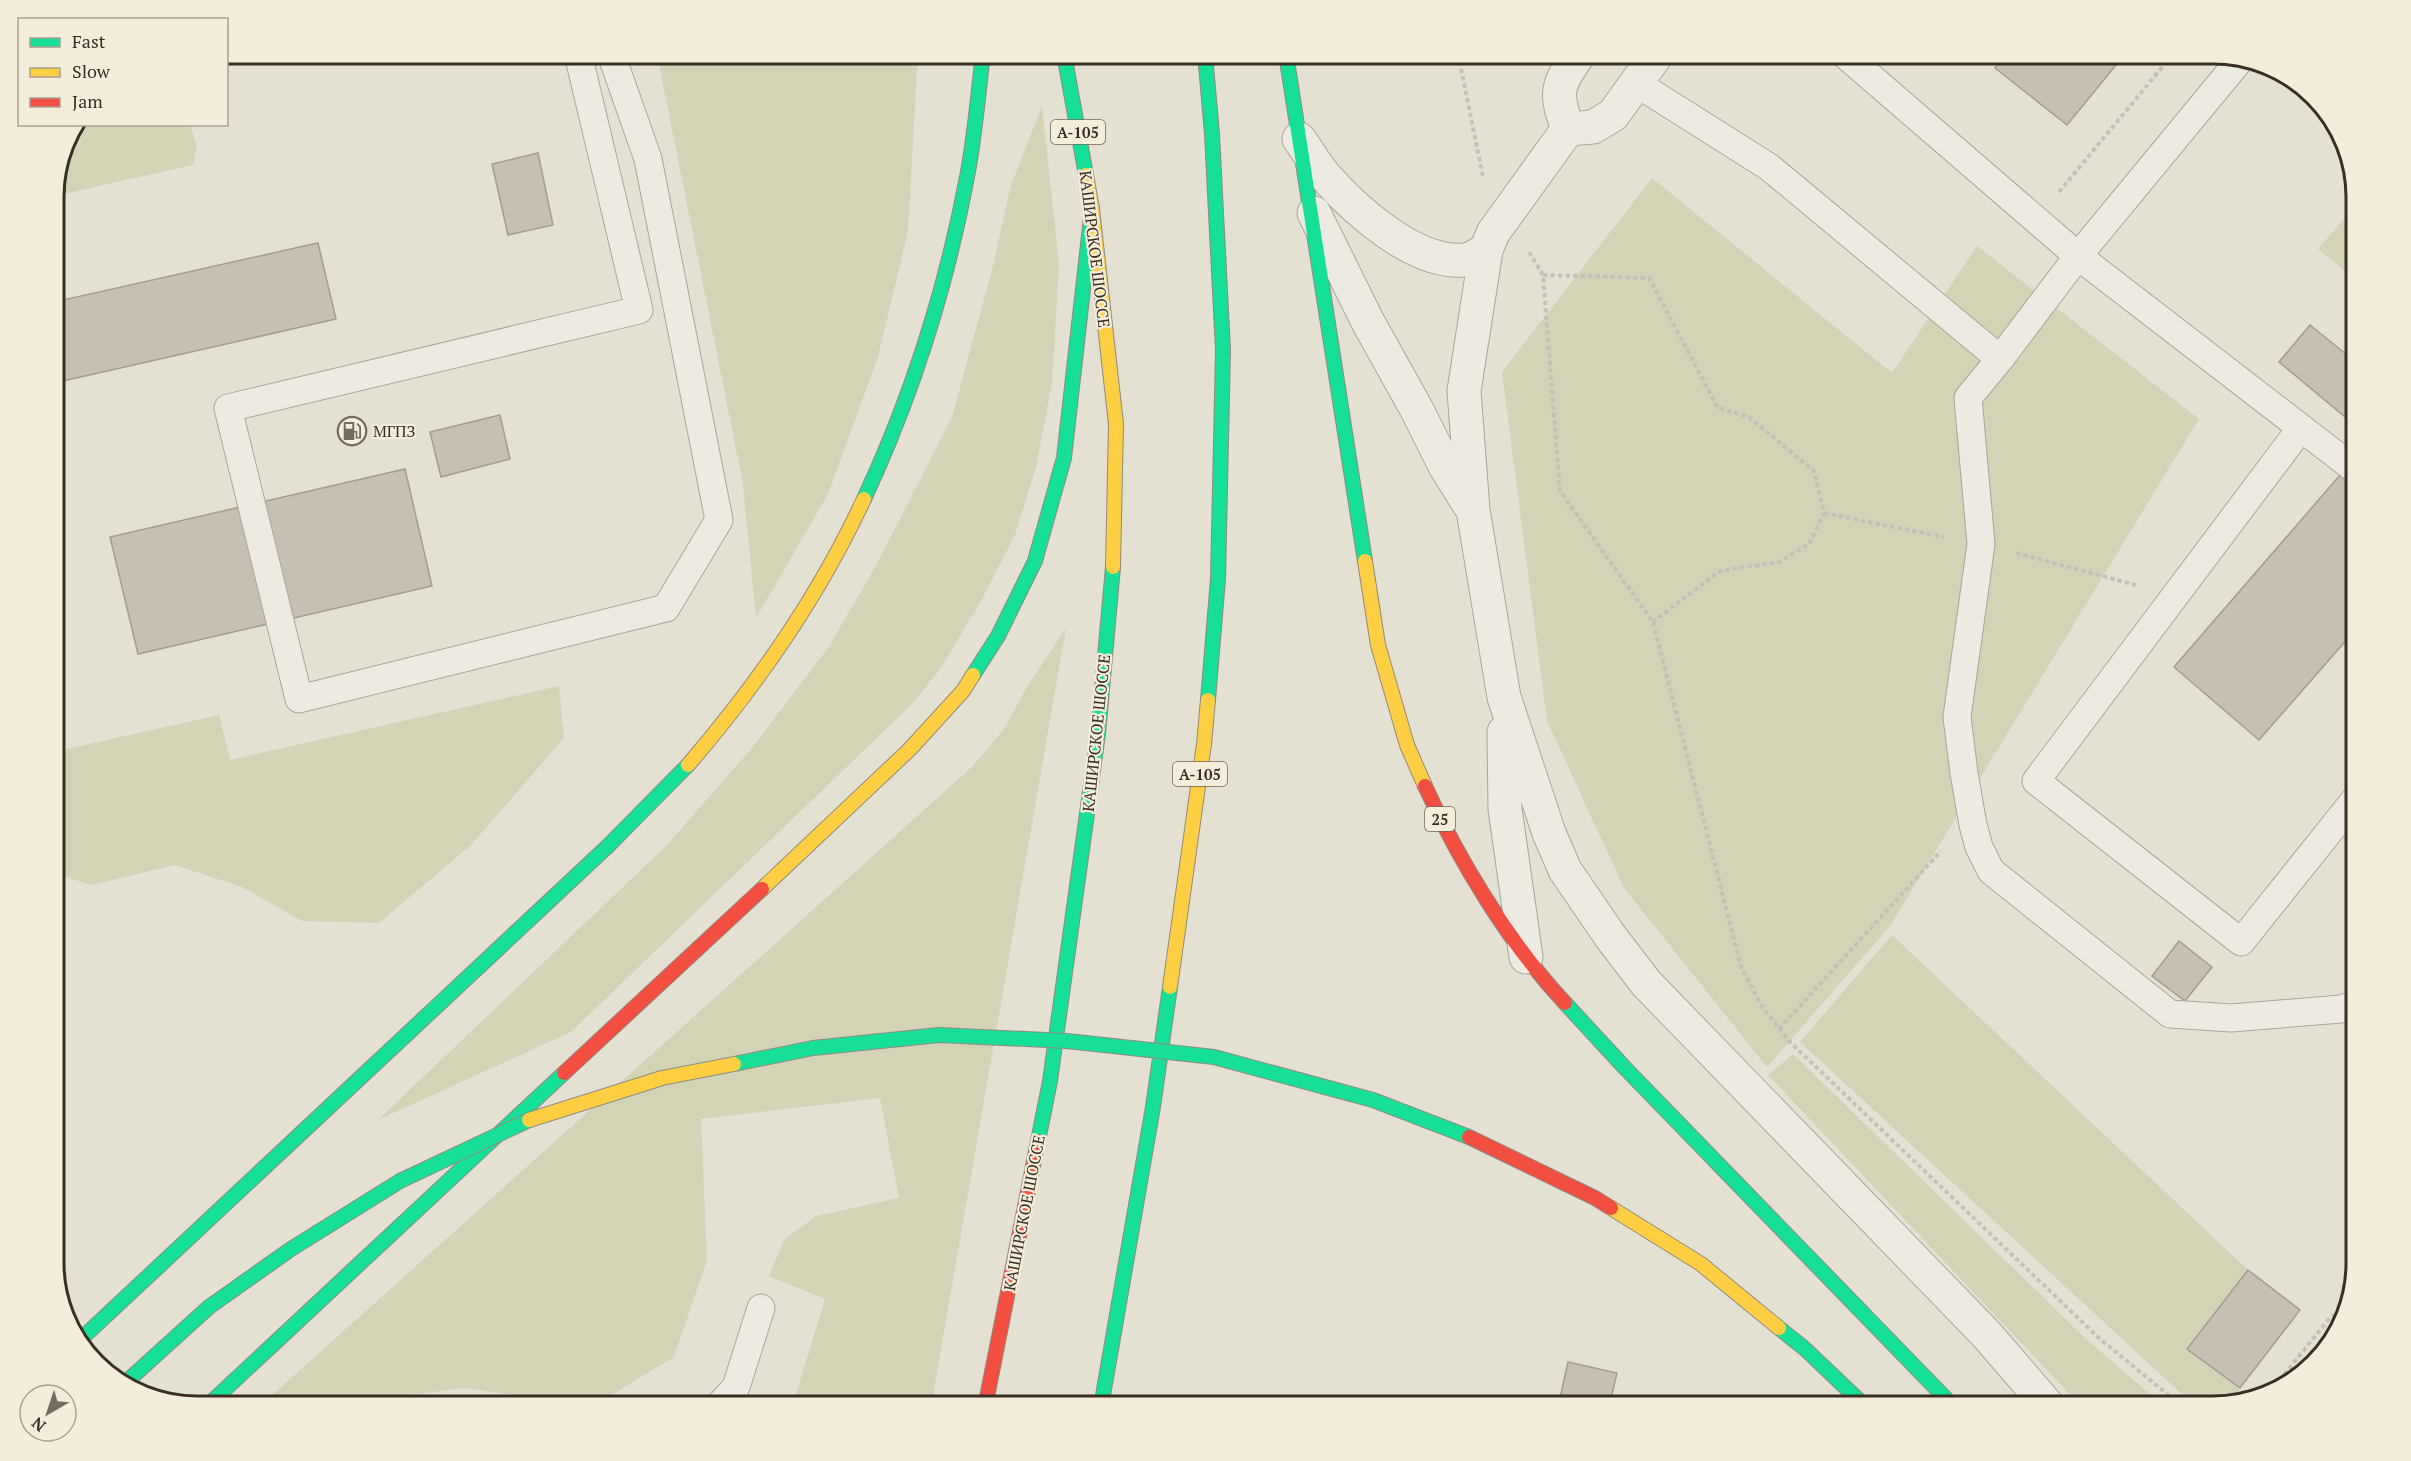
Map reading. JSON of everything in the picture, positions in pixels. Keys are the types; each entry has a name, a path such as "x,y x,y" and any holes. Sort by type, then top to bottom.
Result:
{"main road":[{"path":"86,1335 608,846 675,780 731,712 785,638 830,564 869,490 904,406 938,303 965,191 982,64"},
{"name":"КАШИРСКОЕ ШОССЕ","path":"987,1396 1050,1081 1098,734 1113,563 1116,424 1092,210 1066,64"},
{"name":"А-105","path":"1103,1396 1153,1107 1204,744 1218,591 1223,350 1212,134 1206,64"},
{"name":"25","path":"1288,64 1381,656 1407,745 1441,821 1476,881 1526,957 1625,1068 1943,1396"},
{"path":"218,1396 837,819 910,749 963,692 998,636 1035,561 1064,458 1092,210"},
{"path":"130,1378 209,1307 291,1249 400,1182 532,1119 662,1078 813,1048 939,1035 1067,1041 1214,1057 1373,1100 1485,1143 1595,1198 1701,1264 1804,1348 1854,1396"}],"street":[{"path":"1568,129 1558,104 1561,78 1572,64"},
{"path":"1650,64 1613,115 1593,127 1568,129 1493,233 1486,250 1464,391 1473,510 1504,697 1549,833 1565,870 1617,946 1646,983 1987,1335 2040,1396"},
{"path":"1299,139 1325,176 1361,212 1401,241 1440,259 1467,260 1486,250"},
{"path":"1310,204 1368,322 1445,466 1473,510"},
{"path":"1504,697 1505,809 1526,957"}],"lane":[{"path":"580,64 639,310 228,408 299,699 666,608 719,520 648,159 615,64"},
{"path":"1856,64 2078,256 2346,463"},
{"path":"2234,67 2078,256 1968,398 1981,544 1957,717 1973,825 1979,847 1991,871 2170,1014 2231,1018 2346,1007"},
{"path":"1636,83 1769,167 2000,359"},
{"path":"2301,428 2036,781 2241,942 2346,811"},
{"path":"728,1396 736,1387 761,1308"}],"path":[{"path":"1460,64 1483,177 1543,275 1560,491 1653,622 1741,967 1761,1005 1790,1042 2100,1339 2170,1396"},
{"path":"2036,220 2165,64"},
{"path":"1543,275 1650,278 1718,408 1749,417 1814,471 1824,513 1809,544 1779,562 1720,571 1653,622"},
{"path":"1779,1029 1940,852 1973,825"},
{"path":"2283,1377 2329,1319 2336,1314"}],"green space":[{"path":"659,64 917,64 908,231 878,357 828,494 756,618 743,484"},
{"path":"1042,106 1059,264 1052,383 1036,467 1015,535 982,599 941,668 912,704 571,1032 378,1120 667,845 752,748 828,648 877,564 952,417 992,270 1011,185"},
{"path":"86,126 190,126 197,147 193,165 65,194 69,163"},
{"path":"1652,178 1892,373 1977,246 2199,419 1890,926 1767,1067 1624,888 1547,721 1502,372"},
{"path":"2346,217 2346,272 2318,249"},
{"path":"1066,628 933,1396 795,1396 825,1299 769,1276 784,1240 816,1216 899,1198 880,1098 701,1119 707,1260 674,1357 610,1396 521,1396 464,1388 401,1396 271,1396 973,766 1004,729 1027,687"},
{"path":"559,686 564,738 471,845 379,923 302,921 242,887 175,865 91,885 65,877 65,750 219,715 230,760"},
{"path":"1892,935 2248,1270 2187,1349 2239,1388 2239,1394 2184,1396 1800,1042"},
{"path":"1793,1054 2086,1339 2152,1396 2072,1396 1768,1075"}],"building":[{"path":"1998,64 2117,64 2067,125 1995,68"},
{"path":"538,153 553,225 508,235 492,164"},
{"path":"318,243 336,319 65,381 65,300"},
{"path":"2310,325 2346,354 2346,418 2279,362"},
{"path":"500,415 510,459 441,477 430,432"},
{"path":"405,469 432,586 138,654 110,537"},
{"path":"2341,474 2346,478 2346,641 2259,740 2174,667"},
{"path":"2179,941 2212,967 2185,1001 2152,976"},
{"path":"2248,1270 2300,1310 2240,1388 2187,1349"},
{"path":"1568,1362 1617,1373 1612,1396 1560,1396"}],"traffic: fast":[{"path":"864,499 912,381 938,301 959,219 970,162 982,64"},
{"path":"1066,64 1086,175"},
{"path":"1206,64 1212,134 1223,350 1218,579 1208,700"},
{"path":"1288,64 1365,561"},
{"path":"973,675 998,636 1035,561 1064,458 1092,209"},
{"path":"1038,1141 1050,1081 1098,734 1113,567"},
{"path":"86,1335 608,846 688,765"},
{"path":"1103,1396 1153,1107 1170,987"},
{"path":"1565,1003 1625,1068 1943,1396"},
{"path":"734,1064 813,1048 939,1035 1067,1041 1214,1057 1373,1100 1469,1137"},
{"path":"218,1396 564,1073"},
{"path":"130,1378 209,1307 291,1249 400,1181 529,1120"},
{"path":"1779,1328 1804,1348 1854,1396"}],"traffic: slow":[{"path":"1086,175 1092,209 1116,424 1113,567"},
{"path":"688,765 714,735 762,671 807,605 864,499"},
{"path":"1365,561 1378,645 1407,745 1425,786"},
{"path":"762,889 910,749 963,691 973,675"},
{"path":"1170,987 1204,744 1208,700"},
{"path":"529,1120 662,1078 734,1064"},
{"path":"1611,1208 1701,1264 1779,1328"}],"traffic: jam":[{"path":"1425,786 1469,872 1505,928 1544,980 1565,1003"},
{"path":"564,1073 762,889"},
{"path":"1469,1137 1611,1208"},
{"path":"987,1396 1038,1141"}],"place":[{"name":"МГПЗ","path":"352,431"}]}
